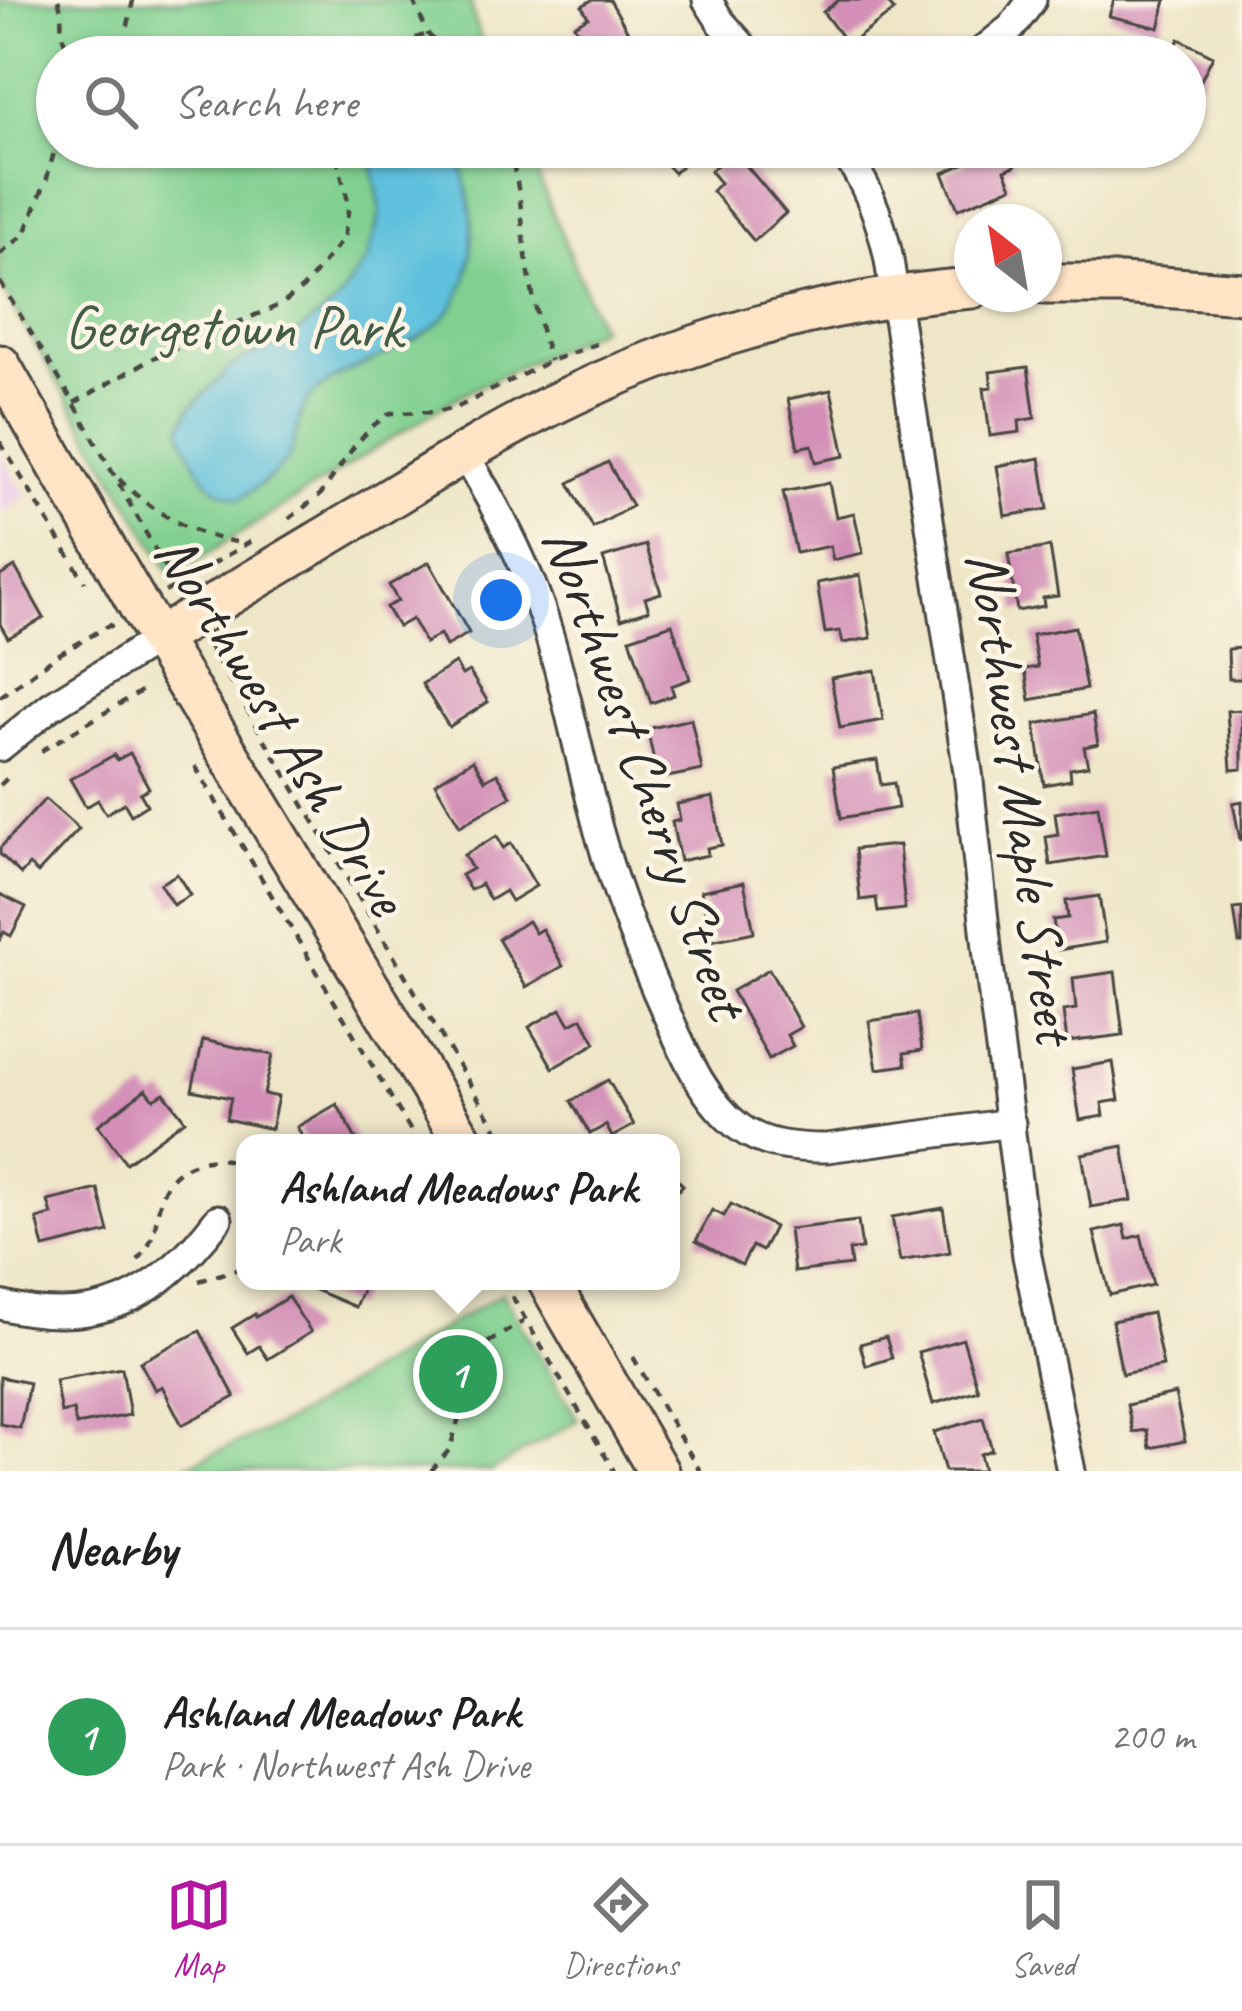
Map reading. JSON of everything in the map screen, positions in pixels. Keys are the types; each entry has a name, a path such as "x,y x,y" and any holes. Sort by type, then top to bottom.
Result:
{"street":[{"path":"707,0 733,36"},
{"path":"1001,36 1032,0"},
{"name":"Northwest Maple Street","path":"856,168 876,210 890,260 964,749 1027,1256 1071,1471"},
{"path":"1062,284 1242,293"},
{"path":"10,757 51,706 134,632 552,405 708,342 793,318 954,290"},
{"name":"Northwest Ash Drive","path":"0,365 134,632 458,1134"},
{"name":"Northwest Cherry Street","path":"464,454 519,554 544,617 617,893 650,977 704,1089 741,1129 768,1143 799,1148 1011,1123"},
{"path":"0,1305 48,1313 80,1312 140,1294 168,1276 218,1219"},
{"path":"553,1290 658,1471"}],"path":[{"path":"58,0 63,12 62,36"},
{"path":"127,36 133,0"},
{"path":"413,0 428,34 421,36"},
{"path":"0,254 26,234 50,168"},
{"path":"74,403 188,341 282,304 303,288 344,238 349,205 339,168"},
{"path":"513,168 521,195 536,317 550,362"},
{"path":"0,282 501,1134"},
{"path":"280,524 321,494 355,445 389,412 458,407 599,343"},
{"path":"0,444 86,585"},
{"path":"112,472 131,492 193,530 245,543"},
{"path":"0,697 56,656 134,632 184,601 245,543 263,536"},
{"path":"32,757 148,687 134,632"},
{"path":"0,785 10,757"},
{"path":"193,763 413,1134"},
{"path":"123,1268 150,1246 165,1185 175,1174 214,1158 236,1162"},
{"path":"508,1290 614,1471"},
{"path":"431,1471 450,1449 482,1346 526,1320"},
{"path":"633,1357 700,1471"}],"shaded area":[{"path":"0,452 27,497 0,514"}],"green space":[{"name":"Georgetown Park","path":"0,0 470,0 480,36 36,36 36,168 535,168 600,328 461,395 172,576 0,284"},
{"path":"502,1293 578,1420 492,1471 174,1471 291,1419"}],"water":[{"path":"373,168 461,168 472,238 464,284 454,304 435,326 320,388 303,410 285,463 240,499 225,494 201,472 191,454 181,428 190,408 234,364 290,338 336,304 367,259 381,211"}],"building":[{"path":"592,0 610,0 630,36 580,36 574,25 588,17 582,6"},
{"path":"839,0 886,0 894,11 860,36 841,36 823,12"},
{"path":"1114,0 1166,0 1159,28 1109,16"},
{"path":"748,168 786,213 754,241 712,191 720,183 710,171"},
{"path":"954,168 1010,168 1005,170 1012,187 970,204 956,204 943,173"},
{"path":"1028,367 1035,418 1019,421 1020,432 990,436 984,388 992,387 990,372"},
{"path":"831,390 845,456 816,462 812,445 798,448 788,399"},
{"path":"1040,458 1048,509 1005,516 997,466"},
{"path":"608,462 632,506 593,528 569,483"},
{"path":"829,483 836,517 854,513 863,553 833,560 830,546 796,553 783,492"},
{"path":"646,545 661,593 645,598 649,610 621,619 603,558"},
{"path":"1050,547 1058,596 1043,598 1044,606 1017,611 1008,554"},
{"path":"429,562 469,633 446,646 440,634 425,643 412,619 398,627 386,607 398,601 389,585"},
{"path":"15,567 44,618 8,638 0,624 0,576"},
{"path":"860,575 871,638 843,643 840,631 825,633 817,583"},
{"path":"672,624 690,679 671,686 674,695 651,703 630,638"},
{"path":"1075,627 1086,689 1030,700 1025,669 1038,667 1032,635"},
{"path":"1242,648 1242,679 1229,679 1228,649"},
{"path":"455,663 462,675 469,671 488,702 449,727 422,684"},
{"path":"875,670 883,720 840,728 831,678"},
{"path":"1242,710 1242,769 1231,770 1227,711"},
{"path":"1093,714 1098,744 1084,747 1088,766 1070,769 1071,780 1044,785 1035,724"},
{"path":"691,719 702,770 658,779 647,729"},
{"path":"130,753 149,788 140,793 147,805 131,815 124,803 106,814 98,800 86,807 70,779 114,755 117,760"},
{"path":"473,760 485,780 497,773 511,796 460,826 435,783"},
{"path":"877,760 881,785 894,783 898,808 841,818 833,767"},
{"path":"713,797 722,845 707,848 708,855 680,861 672,822 680,820 677,804"},
{"path":"45,799 79,829 38,873 29,865 21,874 0,854 0,848"},
{"path":"1242,801 1242,839 1240,840 1233,803"},
{"path":"1098,806 1106,856 1050,865 1046,837 1058,835 1055,813"},
{"path":"497,836 503,848 511,843 536,886 511,901 505,891 490,900 481,884 470,890 461,875 472,869 464,855"},
{"path":"899,845 905,909 878,912 876,898 860,900 855,849"},
{"path":"177,874 190,895 173,905 160,884"},
{"path":"744,882 754,932 711,941 701,891"},
{"path":"0,894 26,907 11,936 4,932 0,939"},
{"path":"1099,896 1106,942 1058,950 1053,920 1068,918 1066,901"},
{"path":"1242,908 1242,943 1239,943 1234,909"},
{"path":"528,921 535,933 542,929 563,966 526,987 498,939"},
{"path":"769,969 801,1027 787,1035 793,1046 769,1059 732,991"},
{"path":"1115,972 1123,1035 1067,1042 1063,1011 1076,1009 1073,978"},
{"path":"561,1009 570,1024 582,1018 596,1043 553,1068 529,1027"},
{"path":"917,1014 922,1050 904,1053 906,1065 877,1069 869,1021"},
{"path":"203,1040 273,1055 264,1094 278,1097 271,1129 226,1119 231,1098 192,1090"},
{"path":"1113,1062 1119,1100 1102,1103 1104,1116 1080,1120 1072,1069"},
{"path":"608,1080 634,1125 610,1134 606,1125 590,1134 571,1101"},
{"path":"146,1089 154,1099 164,1093 185,1120 126,1163 98,1125"},
{"path":"337,1104 353,1134 301,1134 297,1127"},
{"path":"1123,1146 1132,1200 1091,1207 1082,1154"},
{"path":"98,1189 109,1232 44,1248 37,1219 52,1215 48,1201"},
{"path":"731,1204 774,1227 762,1251 752,1246 742,1265 696,1241 712,1210 724,1216"},
{"path":"943,1208 950,1252 900,1261 892,1217"},
{"path":"858,1221 862,1249 849,1250 851,1265 794,1272 789,1229"},
{"path":"1124,1225 1127,1239 1141,1235 1153,1285 1110,1295 1094,1232"},
{"path":"315,1290 362,1290 355,1307"},
{"path":"288,1297 311,1332 268,1359 259,1346 248,1353 232,1328"},
{"path":"1152,1313 1163,1366 1122,1374 1112,1321"},
{"path":"200,1331 235,1397 182,1425 162,1386 155,1390 140,1362"},
{"path":"886,1337 892,1358 866,1366 860,1344"},
{"path":"963,1339 978,1390 933,1404 918,1352"},
{"path":"122,1368 130,1415 76,1425 73,1410 61,1413 55,1380"},
{"path":"0,1377 29,1383 20,1428 0,1424"},
{"path":"1175,1394 1185,1441 1150,1448 1147,1430 1133,1432 1127,1405"},
{"path":"983,1418 992,1450 980,1454 984,1471 945,1471 934,1432"}],"place":[{"name":"Ashland Meadows Park","path":"458,1374"}]}
